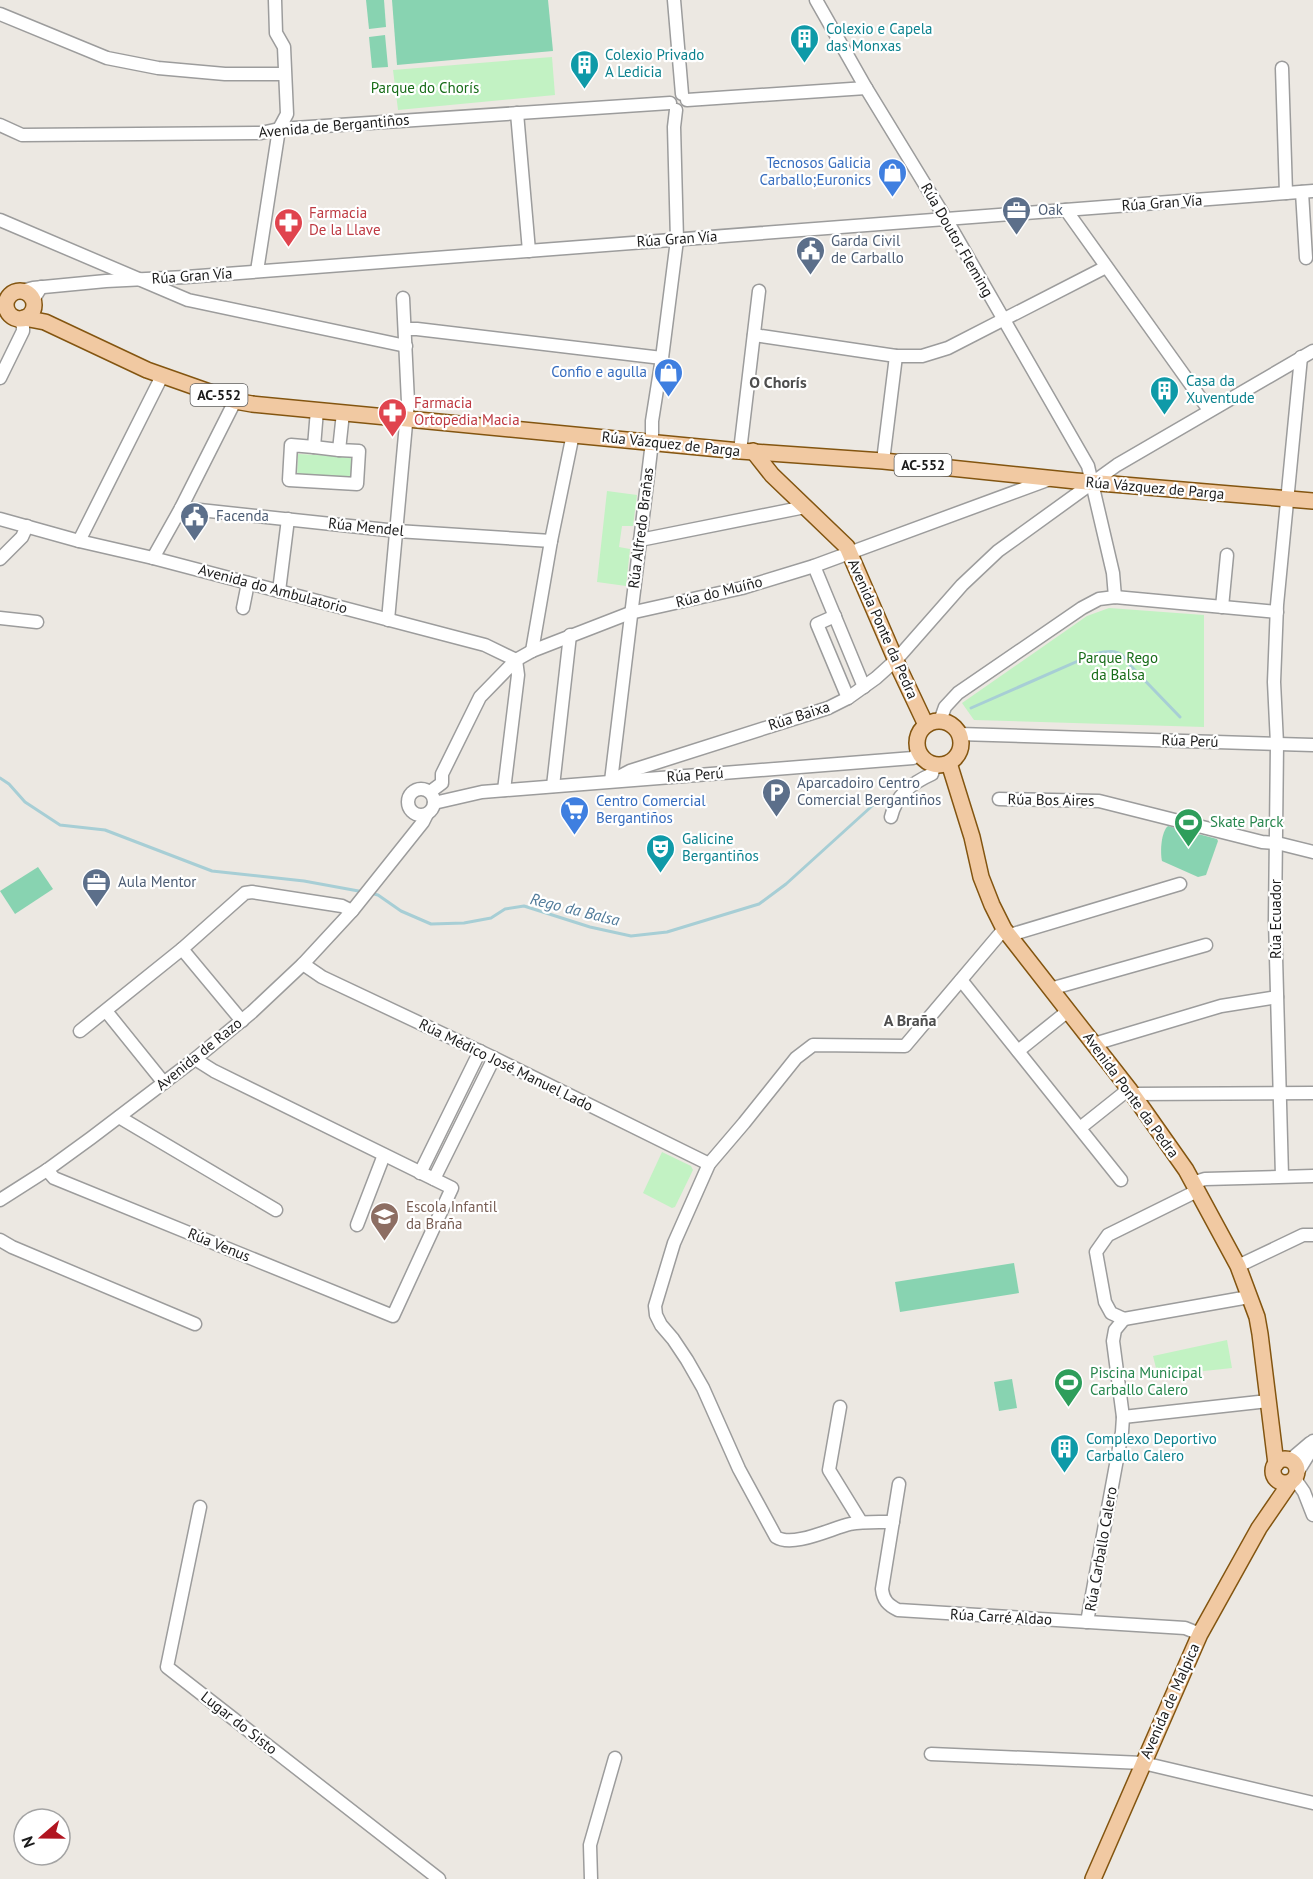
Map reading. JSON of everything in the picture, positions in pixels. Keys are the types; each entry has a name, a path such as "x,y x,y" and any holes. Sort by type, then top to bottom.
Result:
{"main road":[{"path":"24,295 31,312 13,313 7,302 24,295"},
{"path":"24,295 45,322"},
{"name":"Rúa Vázquez de Parga","path":"13,313 45,322 162,376 235,401 252,404 716,448 756,454 884,461 1313,501"},
{"path":"716,448 726,455 756,454"},
{"name":"Avenida Ponte da Pedra","path":"756,454 772,475 843,542 850,552 917,705 933,723"},
{"path":"933,723 951,725 959,734 960,747 954,759 941,764 927,762 918,752 919,734 933,723"},
{"name":"Avenida Ponte da Pedra","path":"941,764 972,837 981,877 992,905 1007,932 1131,1091 1186,1170 1238,1266 1260,1334 1274,1443 1287,1471"},
{"name":"Avenida de Malpica","path":"1093,1879 1200,1634 1259,1528 1287,1471"}],"street":[{"path":"257,271 279,129 287,114 284,46 276,33 275,0"},
{"path":"673,107 683,109 686,106 674,0"},
{"name":"Rúa Doutor Fleming","path":"816,0 866,88 946,219 1088,466 1113,573 1115,597"},
{"path":"0,14 107,58 158,68 214,73 284,74"},
{"path":"1282,68 1286,193"},
{"path":"684,97 866,88"},
{"name":"Avenida de Bergantiños","path":"0,124 22,135 249,133 517,113 673,107"},
{"name":"Rúa Alfredo Brañas","path":"611,782 652,442 652,421 677,240 673,107"},
{"path":"517,113 530,250"},
{"path":"1306,258 1307,192"},
{"name":"Rúa Gran Vía","path":"24,295 138,279 1307,192"},
{"path":"1066,210 1209,410"},
{"path":"0,220 188,300 406,345"},
{"path":"754,335 896,356 922,356 948,348 1106,267"},
{"path":"756,454 754,335 759,291"},
{"path":"388,620 408,402 403,298"},
{"path":"0,378 23,331 13,313"},
{"path":"405,329 662,358"},
{"name":"Rúa Baixa","path":"611,782 630,771 828,708 848,698 896,660 962,585 998,550 1117,465 1313,351"},
{"path":"884,461 896,356"},
{"name":"Rúa Ecuador","path":"1282,1176 1275,920 1278,744 1274,682 1277,609 1301,357"},
{"path":"79,541 162,376"},
{"path":"153,558 235,401"},
{"path":"314,447 317,410"},
{"path":"339,450 343,413"},
{"path":"532,651 550,541 573,434"},
{"path":"291,446 314,447 359,451 357,484 289,480 291,446"},
{"name":"Rúa do Muíño","path":"376,883 433,807 430,795 442,778 480,697 516,660 570,635 630,612 742,588 814,566 1052,478"},
{"path":"640,540 805,507"},
{"name":"Rúa Mendel","path":"181,508 397,531 550,541"},
{"name":"Avenida do Ambulatorio","path":"0,519 484,645 516,660"},
{"path":"279,591 288,519"},
{"path":"0,559 22,537 27,526"},
{"path":"1221,607 1227,555"},
{"path":"814,566 864,687"},
{"path":"243,608 248,583"},
{"path":"933,723 958,693 1082,608 1099,599 1115,597 1221,607 1277,609"},
{"path":"835,616 818,624 848,698"},
{"path":"0,618 37,622"},
{"path":"553,786 570,635"},
{"path":"504,790 518,675 516,660"},
{"name":"Rúa Perú","path":"959,734 1313,745"},
{"name":"Rúa Perú","path":"430,795 913,758 918,752"},
{"path":"673,757 671,768 673,776"},
{"path":"891,818 893,807 910,786 932,774 941,764"},
{"path":"442,778 445,787 463,794"},
{"name":"Rúa do Muíño","path":"413,833 411,811 407,802 410,794 416,789 430,795"},
{"name":"Rúa Bos Aires","path":"999,799 1099,801 1262,842 1277,843 1313,852"},
{"path":"411,811 418,815 427,814"},
{"name":"Avenida de Razo","path":"0,1200 47,1170 119,1117 242,1021 303,964 376,883"},
{"path":"893,1522 861,1522 792,1540 781,1540 776,1537 739,1468 694,1372 660,1325 655,1306 674,1243 709,1164 796,1058 813,1045 905,1046 1007,932 1179,884"},
{"path":"80,1031 182,950 244,893 252,892 342,906 352,911"},
{"path":"1050,989 1206,945"},
{"path":"182,950 242,1021"},
{"name":"Rúa Médico José Manuel Lado","path":"303,964 322,977 480,1051 709,1164"},
{"path":"962,980 1121,1180"},
{"path":"1094,1044 1221,1006 1277,997"},
{"path":"105,1011 164,1083"},
{"path":"1018,1051 1068,1011"},
{"path":"420,1173 480,1051"},
{"path":"195,1059 214,1071 434,1179 494,1058"},
{"path":"1080,1128 1131,1091 1313,1093"},
{"path":"450,1110 465,1117"},
{"path":"119,1117 276,1210"},
{"path":"357,1225 384,1155"},
{"name":"Rúa Venus","path":"47,1170 54,1178 393,1316 452,1188 434,1179"},
{"path":"1249,1297 1124,1319 1111,1313 1105,1302 1096,1252 1108,1235 1195,1187 1205,1179 1313,1176"},
{"path":"1238,1266 1304,1234 1313,1234"},
{"path":"0,1240 195,1324"},
{"name":"Rúa Carballo Calero","path":"1087,1622 1122,1432 1123,1417 1113,1341 1115,1330 1124,1319"},
{"path":"1123,1417 1268,1401"},
{"path":"840,1407 829,1470 861,1522"},
{"path":"1312,1447 1287,1471 1304,1492 1313,1515"},
{"name":"Rúa Carré Aldao","path":"899,1484 882,1589 882,1595 891,1607 898,1610 1185,1628 1200,1634"},
{"name":"Lugar do Sisto","path":"200,1507 167,1667 439,1879"},
{"path":"931,1754 1143,1763 1313,1803"},
{"path":"591,1879 590,1845 615,1758"}],"green space":[{"path":"366,0 384,0 386,27 369,29"},
{"path":"392,0 548,0 553,51 397,65"},
{"path":"385,35 388,67 372,68 369,37"},
{"name":"Parque do Chorís","path":"552,57 555,95 398,110 393,70"},
{"path":"298,454 356,457 355,480 297,477"},
{"path":"607,491 637,495 633,526 622,526 619,547 630,549 626,586 597,582"},
{"name":"Parque Rego da Balsa","path":"1109,608 1204,615 1204,727 974,720 962,703 1087,616"},
{"name":"Skate Parck","path":"1168,826 1217,839 1206,875 1198,877 1162,861 1162,842"},
{"path":"38,867 53,889 15,914 0,891"},
{"path":"662,1152 691,1166 693,1170 675,1207 672,1208 643,1193"},
{"path":"1014,1263 1019,1293 900,1312 895,1282"},
{"path":"1227,1340 1232,1368 1158,1376 1153,1356"},
{"path":"1012,1379 1017,1408 999,1411 994,1382"}],"waterway":[{"name":"Rego da Balsa","path":"971,708 1094,654 1114,652 1122,655 1180,717"},
{"name":"Rego da Balsa","path":"0,778 9,784 25,802 60,825 105,830 212,871 304,881 364,892"},
{"name":"Rego da Balsa","path":"370,893 378,895 401,911 431,924 464,923 491,918 505,909 524,906 590,927 631,936 667,932 759,904 786,884 883,796"}],"place":[{"name":"Colexio e Capela das Monxas","path":"805,64"},
{"name":"Colexio Privado A Ledicia","path":"584,90"},
{"name":"Tecnosos Galicia Carballo;Euronics","path":"892,198"},
{"name":"Oak","path":"1017,236"},
{"name":"Farmacia De la Llave","path":"288,248"},
{"name":"Garda Civil de Carballo","path":"810,276"},
{"name":"Confio e agulla","path":"668,398"},
{"name":"Casa da Xuventude","path":"1165,416"},
{"name":"Farmacia Ortopedia Macia","path":"393,438"},
{"name":"Facenda","path":"195,542"},
{"name":"Aparcadoiro Centro Comercial Bergantiños","path":"776,818"},
{"name":"Centro Comercial Bergantiños","path":"575,836"},
{"name":"Skate Parck","path":"1189,848"},
{"name":"Galicine Bergantiños","path":"661,874"},
{"name":"Aula Mentor","path":"97,908"},
{"name":"Escola Infantil da Braña","path":"385,1242"},
{"name":"Piscina Municipal Carballo Calero","path":"1069,1408"},
{"name":"Complexo Deportivo Carballo Calero","path":"1065,1474"}],"district":[{"name":"O Chorís","path":"778,382"},
{"name":"A Braña","path":"910,1020"}]}
